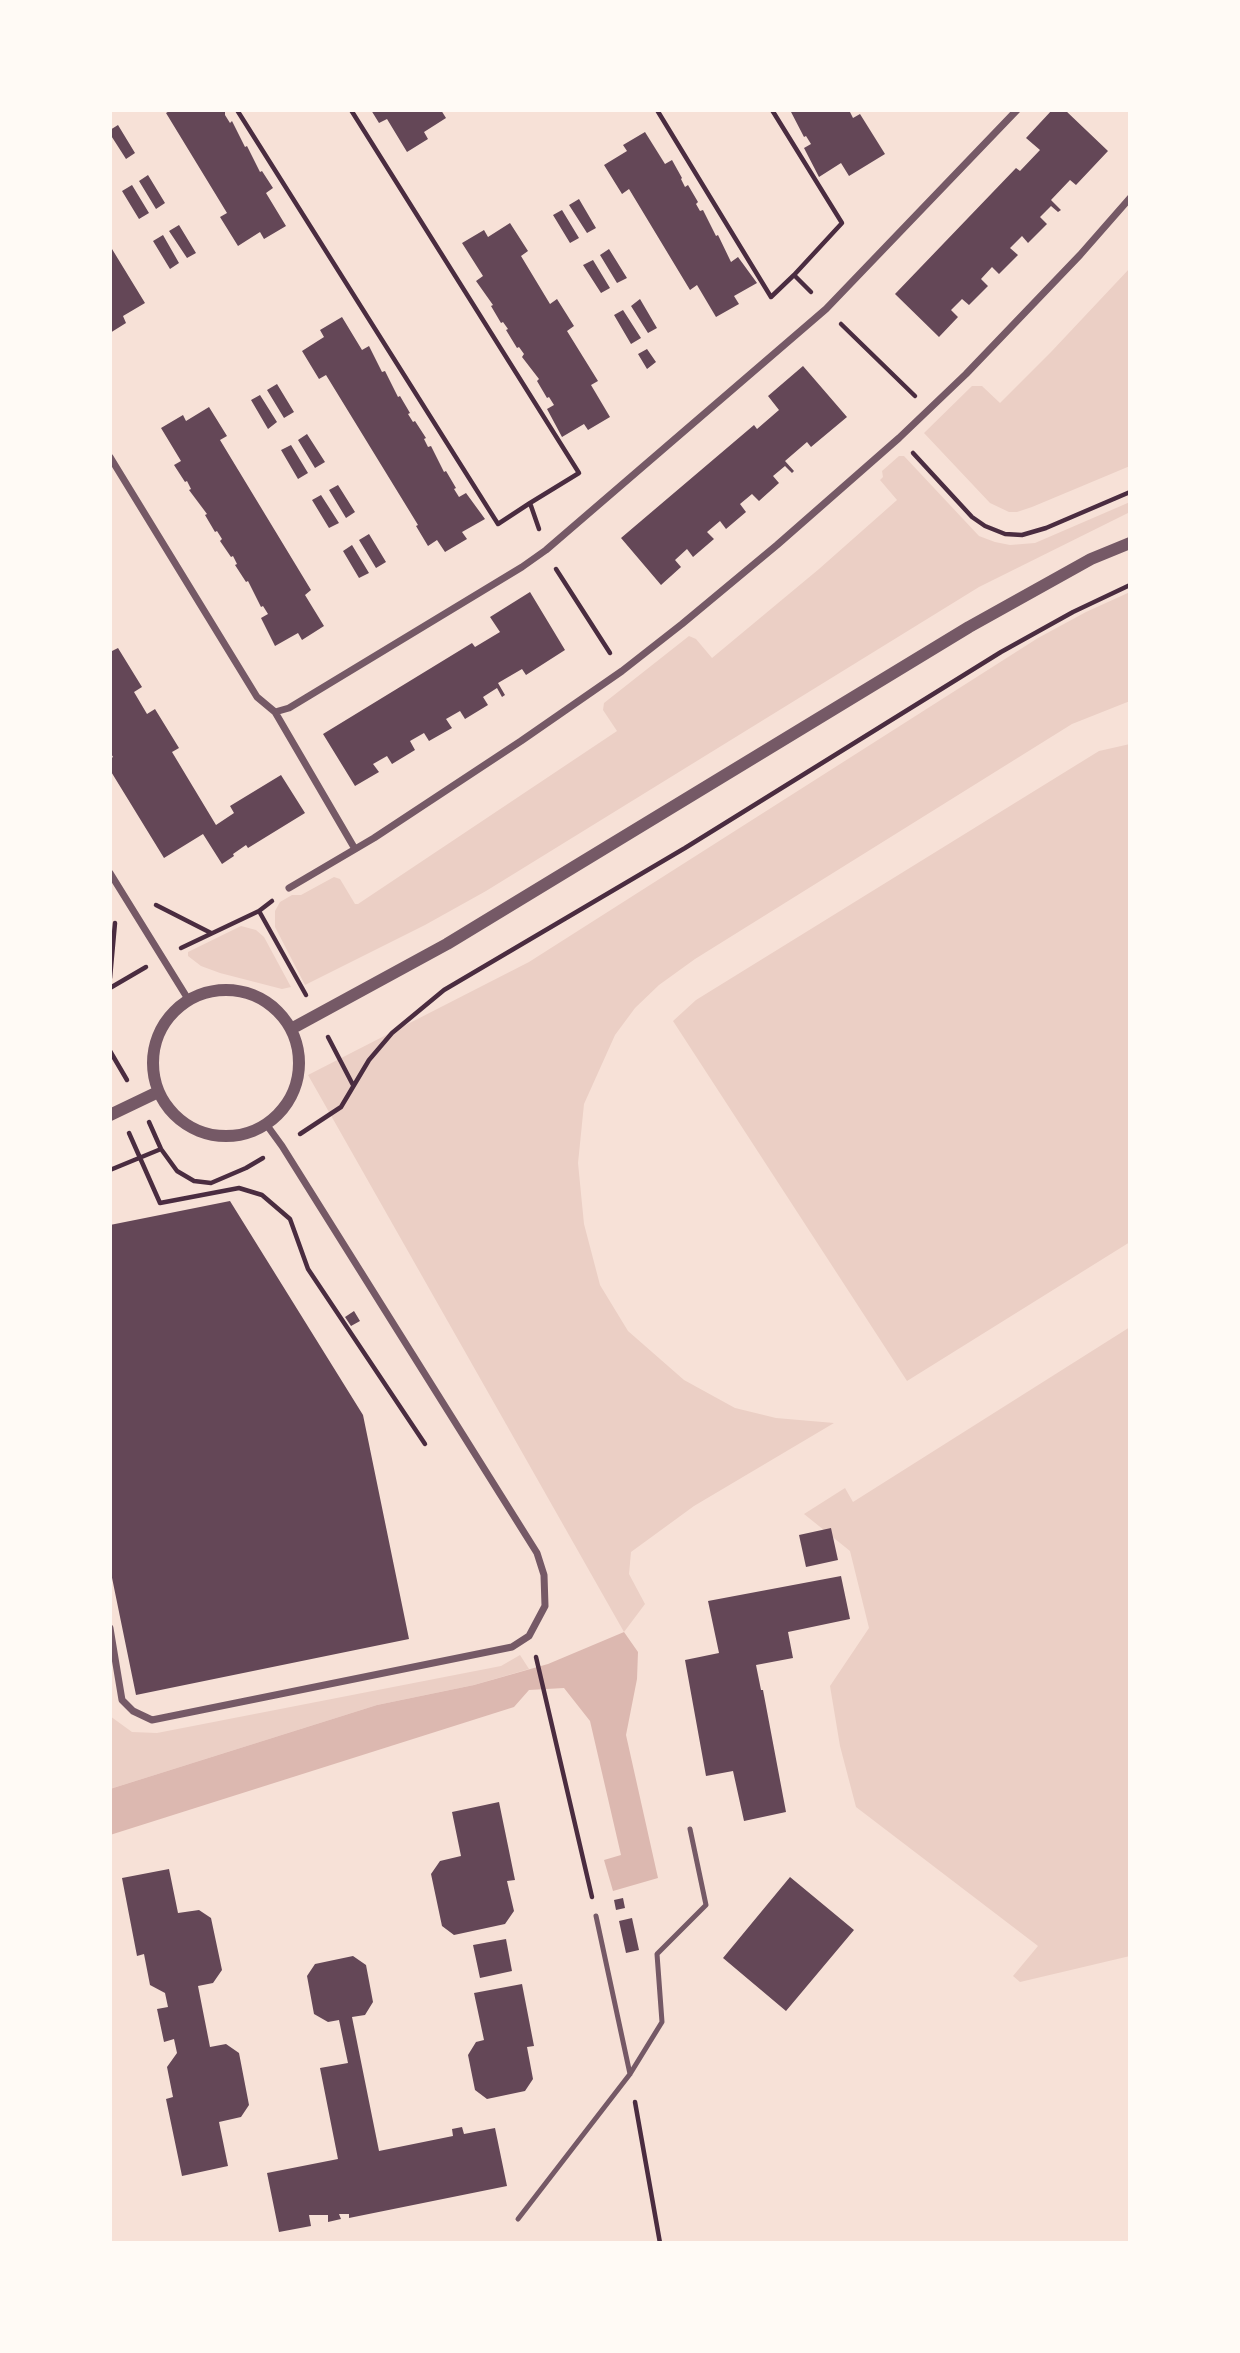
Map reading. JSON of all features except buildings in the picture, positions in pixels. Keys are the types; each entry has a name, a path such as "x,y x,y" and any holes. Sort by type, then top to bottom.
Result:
{"street":[{"path":"275,712 301,702 545,550 826,309 1017,110"},
{"path":"289,888 355,849 522,741 622,671 777,545 899,438 966,374 1080,255 1130,198"},
{"path":"110,457 251,688 264,705 275,712 355,849"},
{"path":"291,1029 447,944 969,627 1091,559 1130,542"},
{"path":"110,873 188,999"},
{"path":"234,989 257,996 277,1010 291,1029 299,1054 297,1081 286,1105 266,1124 243,1135 217,1136 192,1129 172,1113 158,1092 152,1071 153,1050 160,1030 172,1012 188,999 210,990 234,989"},
{"path":"115,1113 158,1092"},
{"path":"110,1628 122,1700 134,1711 152,1720 512,1647 529,1636 545,1606 544,1575 537,1553 266,1124"}],"lane":[{"path":"518,2219 630,2074 662,2022 657,1954 706,1905 690,1829"},
{"path":"596,1916 630,2074"}],"path":[{"path":"237,110 498,524 579,472 351,110"},
{"path":"657,110 771,296 842,223 772,110"},
{"path":"794,275 929,409"},
{"path":"908,447 972,517 985,526 1006,534 1021,535 1046,528 1130,492"},
{"path":"530,503 545,550 622,671"},
{"path":"110,1170 161,1149 177,1171 194,1181 211,1183 246,1168 341,1107 369,1060 392,1034 444,990 685,848 1001,652 1130,584"},
{"path":"115,1113 140,1158 160,1203 239,1188 262,1195 290,1219 308,1269 425,1444"},
{"path":"535,1655 596,1916"},
{"path":"630,2074 660,2243"}],"shaded area":[{"path":"1130,268 1130,466 1017,512 1009,512 990,503 924,433 972,386 982,386 1000,403"},
{"path":"899,456 904,456 979,536 995,542 1010,545 1035,543 1130,502 1130,512 979,587 486,891 305,985 275,927 275,911 280,902 292,895 301,895 334,877 340,879 355,904 358,904 617,731 603,710 604,703 689,636 696,639 712,658 897,500 880,480 883,477 882,471"},
{"path":"1130,592 1130,701 1072,724 695,959 659,985 635,1008 615,1035 584,1104 578,1163 584,1224 600,1285 628,1331 684,1380 735,1408 776,1418 834,1423 694,1506 631,1552 629,1574 645,1604 624,1632 308,1075 529,962 1038,638"},
{"path":"1130,744 1130,1242 907,1381 673,1021 696,1000 1099,751"},
{"path":"241,926 256,930 264,937 291,987 282,989 220,973 201,966 188,956 188,952"},
{"path":"1130,1327 1130,1956 1020,1982 1013,1976 1038,1946 856,1807 840,1746 830,1686 869,1628 850,1551 804,1514 845,1488 853,1502"},
{"path":"624,1632 638,1652 637,1679 626,1735 658,1878 613,1891 604,1860 621,1855 590,1721 564,1688 529,1690 514,1707 110,1835 110,1789 377,1705 474,1685 548,1664"},
{"path":"520,1655 529,1669 474,1685 377,1705 110,1789 110,1716 132,1732 157,1733 501,1666"}]}
